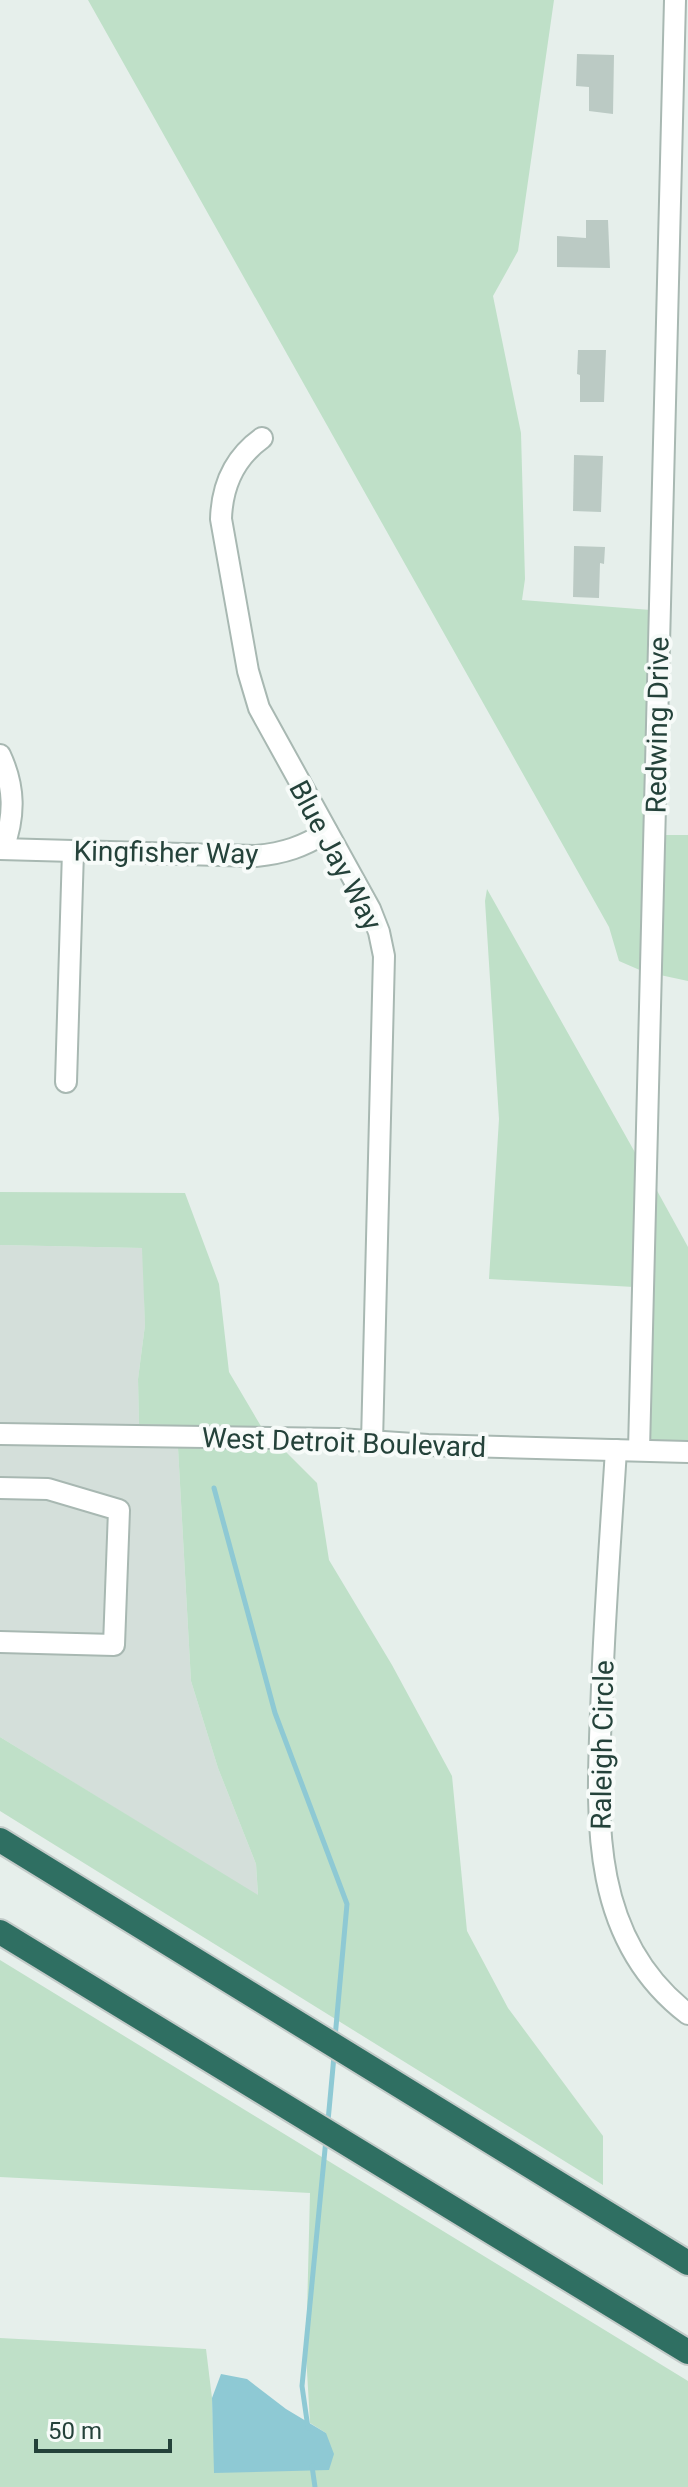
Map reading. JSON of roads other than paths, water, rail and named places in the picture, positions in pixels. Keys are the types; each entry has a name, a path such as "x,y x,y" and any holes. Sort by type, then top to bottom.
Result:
{"highway":[{"path":"0,1840 688,2263"},
{"path":"0,1932 688,2352"}],"street":[{"name":"Redwing Drive","path":"639,1450 675,0"},
{"name":"Blue Jay Way","path":"262,438 239,459 230,473 224,488 221,519 253,690 267,726 370,909 384,956 372,1442"},
{"path":"0,755 13,798 12,815 1,849"},
{"name":"Kingfisher Way","path":"1,849 256,856 280,854 303,847 327,832"},
{"path":"66,1082 73,851"},
{"name":"West Detroit Boulevard","path":"0,1434 688,1452"},
{"name":"Raleigh Circle","path":"616,1450 604,1633 599,1838 611,1897 633,1953 655,1983 688,2014"},
{"path":"0,1488 48,1489 119,1510 114,1645 0,1642"}],"water":[{"path":"221,2374 247,2379 286,2409 326,2433 334,2454 329,2470 214,2473 212,2398"}],"waterway":[{"path":"214,1488 275,1713 347,1904 335,2038"},
{"path":"328,2121 334,2056"},
{"path":"308,2428 302,2386 326,2139"},
{"path":"312,2466 315,2487"}]}
